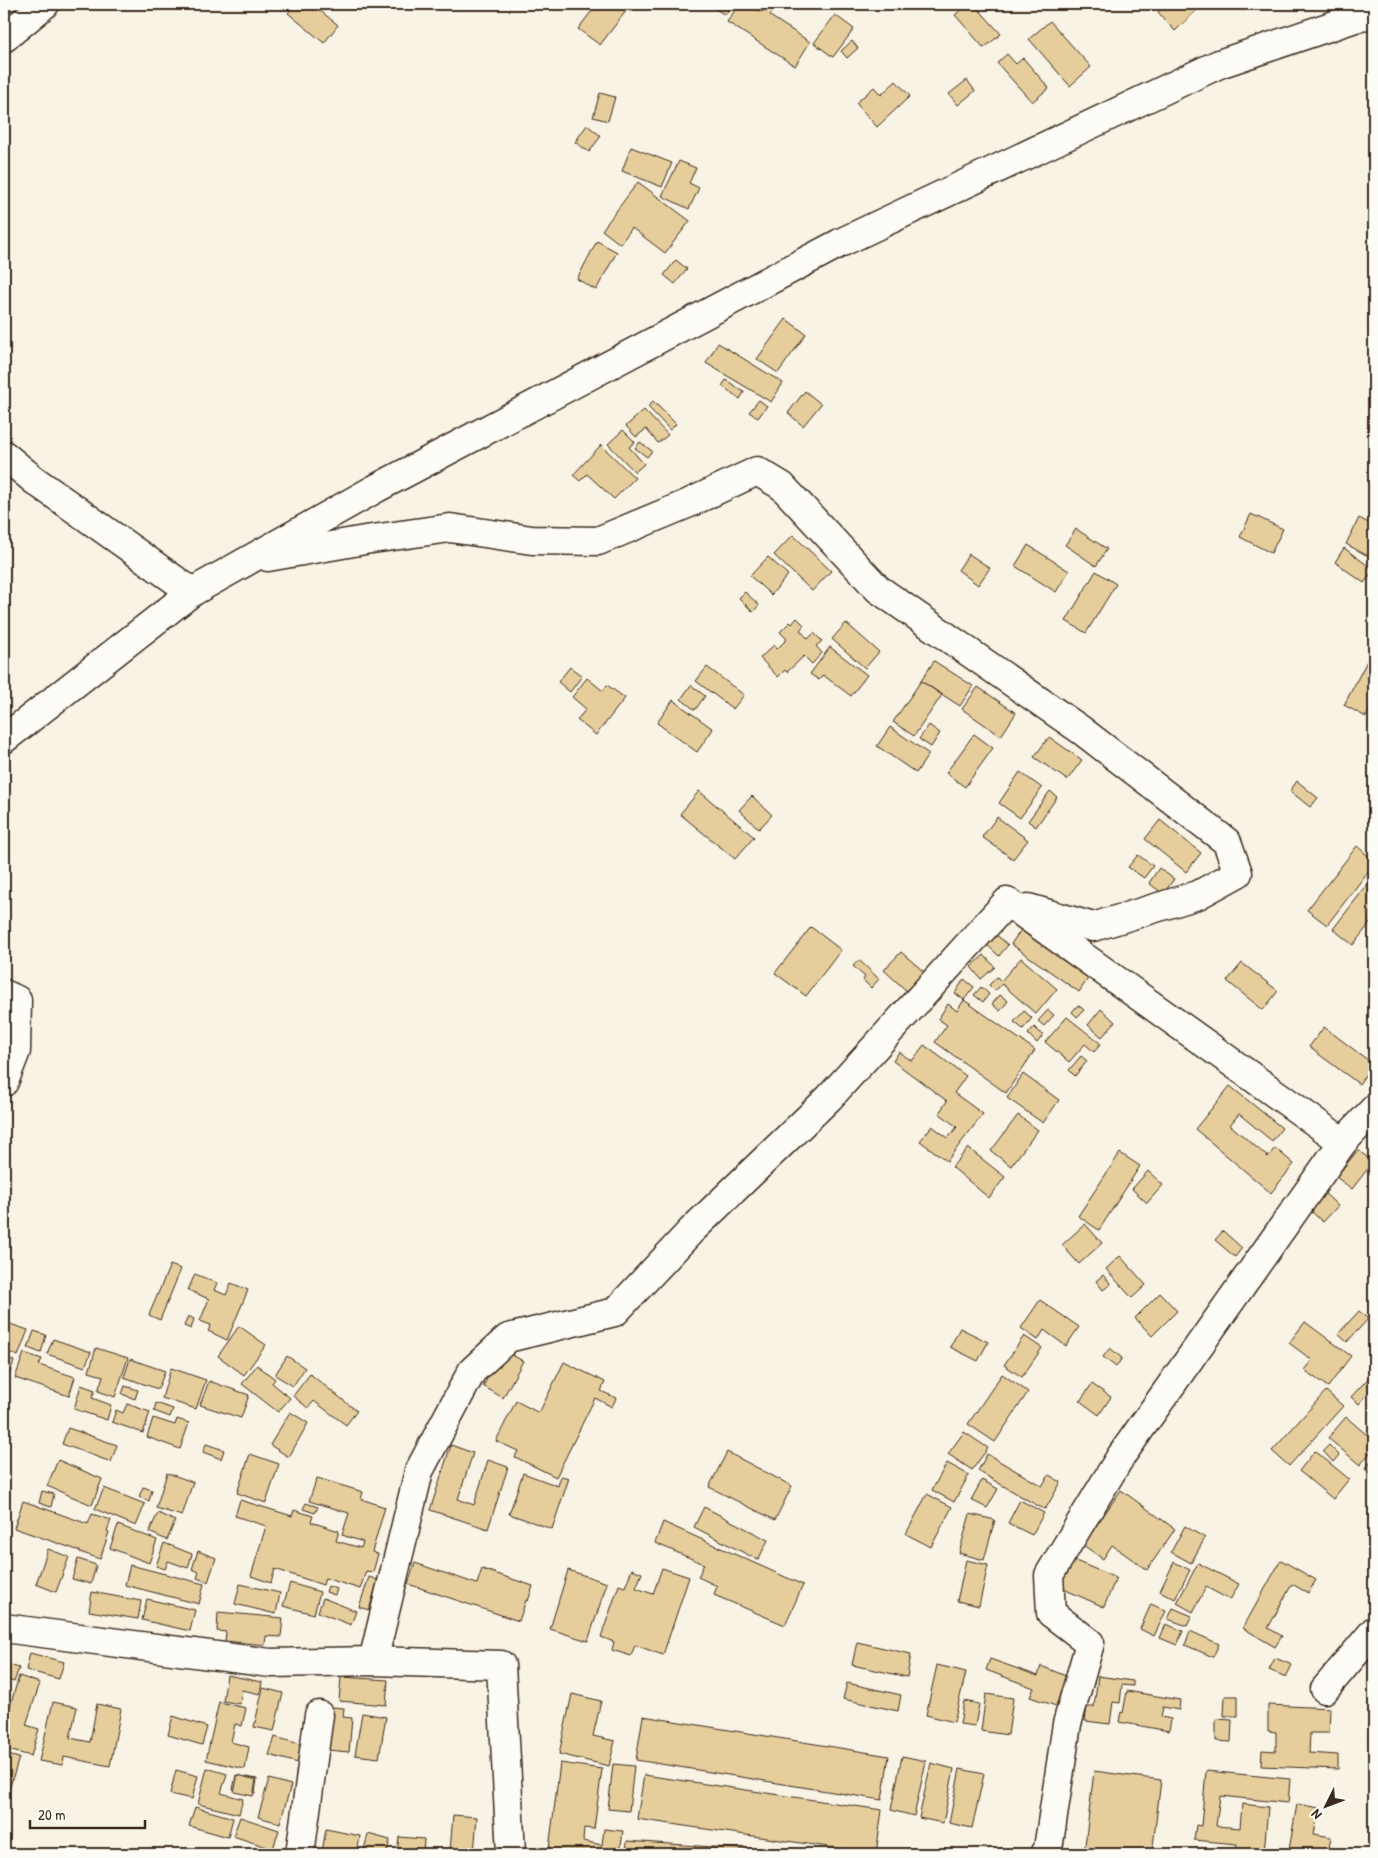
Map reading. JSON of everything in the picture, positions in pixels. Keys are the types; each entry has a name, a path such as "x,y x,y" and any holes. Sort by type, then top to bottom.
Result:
{"street":[{"path":"4,38 45,4"},
{"path":"4,739 192,592 375,489 840,243 1219,64 1355,18 1374,15"},
{"path":"4,455 34,480 192,592"},
{"path":"247,561 364,540 450,528 532,540 598,541 687,504 757,471 782,486 878,589 1081,730 1227,842 1238,873 1198,895 1093,927 1007,902"},
{"path":"1007,902 1342,1142"},
{"path":"374,1661 419,1471 472,1372 508,1338 615,1312 691,1231 829,1098 1007,902"},
{"path":"4,994 17,1000 16,1052 4,1082"},
{"path":"1045,1854 1048,1848 1067,1724 1090,1643 1051,1613 1049,1575 1121,1456 1342,1142 1374,1109"},
{"path":"4,1628 270,1663 374,1661 501,1665 511,1854"},
{"path":"1325,1689 1374,1631"},
{"path":"300,1854 319,1715"}],"building":[{"path":"296,4 312,4 338,25 324,43 288,13"},
{"path":"597,4 616,4 626,11 600,45 578,29"},
{"path":"708,4 733,4 725,15"},
{"path":"739,4 749,4 762,12 768,4 790,4 785,12 776,6 770,16 810,42 795,66 727,22"},
{"path":"968,4 974,4 1001,34 984,48 955,15"},
{"path":"1166,4 1203,4 1175,31 1158,12"},
{"path":"835,15 854,29 833,57 814,43"},
{"path":"1050,21 1091,67 1070,86 1029,39"},
{"path":"852,41 858,48 847,58 841,51"},
{"path":"1007,54 1016,64 1023,58 1049,88 1032,102 997,63"},
{"path":"967,80 975,91 958,105 949,94"},
{"path":"896,81 910,96 877,127 856,103 874,87 881,95"},
{"path":"600,93 615,97 608,121 593,117"},
{"path":"587,125 601,136 589,152 575,142"},
{"path":"631,147 672,163 662,187 622,171"},
{"path":"679,161 696,168 689,183 699,188 689,209 662,196"},
{"path":"638,182 690,221 665,253 632,228 620,244 602,230"},
{"path":"597,241 617,252 596,290 577,279"},
{"path":"676,260 687,269 675,284 664,275"},
{"path":"786,319 806,334 778,373 757,359"},
{"path":"718,343 783,383 771,402 706,363"},
{"path":"726,380 744,392 740,399 722,386"},
{"path":"805,391 821,404 803,426 788,413"},
{"path":"759,400 767,406 758,418 749,412"},
{"path":"653,401 676,424 670,430 648,407"},
{"path":"644,410 668,435 658,443 646,429 636,437 626,426"},
{"path":"623,430 635,442 629,447 644,464 635,472 608,444"},
{"path":"640,442 652,451 647,457 635,448"},
{"path":"601,445 635,478 614,499 587,474 580,481 573,475"},
{"path":"1251,514 1283,529 1271,553 1240,537"},
{"path":"1359,518 1374,526 1370,534 1374,537 1374,545 1368,556 1346,544"},
{"path":"1076,529 1107,549 1096,566 1065,545"},
{"path":"793,535 831,571 812,591 774,555"},
{"path":"1028,545 1069,571 1056,592 1015,566"},
{"path":"1344,548 1374,570 1364,583 1335,562"},
{"path":"969,554 990,568 978,585 958,570"},
{"path":"768,557 788,575 771,595 750,576"},
{"path":"1096,571 1116,584 1086,633 1066,621"},
{"path":"745,592 759,605 753,612 739,598"},
{"path":"797,618 804,625 800,630 808,639 814,633 822,641 816,646 822,653 812,664 804,656 787,672 785,670 778,677 760,658 774,645 777,649 787,639 780,632"},
{"path":"846,623 879,652 865,668 832,639"},
{"path":"830,647 867,675 851,696 823,675 819,680 810,674"},
{"path":"934,661 973,686 960,706 921,681"},
{"path":"1367,661 1374,665 1374,702 1366,717 1344,705"},
{"path":"570,667 582,676 570,692 558,682"},
{"path":"707,667 744,695 733,709 696,681"},
{"path":"587,678 603,691 607,685 625,698 596,735 577,720 586,709 572,697"},
{"path":"921,681 942,695 914,736 893,722"},
{"path":"691,685 705,696 695,710 681,699"},
{"path":"978,687 1016,713 1001,736 962,709"},
{"path":"673,700 713,729 697,752 657,723"},
{"path":"929,725 940,733 931,747 919,739"},
{"path":"890,727 929,754 916,773 877,746"},
{"path":"974,734 993,748 965,787 946,773"},
{"path":"1049,737 1082,760 1067,780 1034,757"},
{"path":"1020,772 1042,788 1020,818 999,803"},
{"path":"1297,781 1318,798 1310,807 1290,791"},
{"path":"699,791 754,837 735,859 680,814"},
{"path":"1050,791 1057,797 1036,827 1028,821"},
{"path":"752,796 772,815 759,829 739,810"},
{"path":"997,817 1028,840 1013,859 982,837"},
{"path":"1160,820 1201,853 1186,872 1145,839"},
{"path":"1357,846 1374,861 1374,864 1327,925 1307,910"},
{"path":"1138,855 1153,866 1144,878 1128,867"},
{"path":"1159,868 1174,879 1163,894 1149,883"},
{"path":"1374,876 1374,918 1353,945 1333,929"},
{"path":"811,927 841,950 806,996 775,973"},
{"path":"1023,927 1091,974 1079,992 1011,944"},
{"path":"992,931 1008,945 999,956 984,942"},
{"path":"901,952 930,977 912,996 884,970"},
{"path":"984,955 995,967 981,979 971,967"},
{"path":"1021,958 1057,989 1036,1014 1002,984 995,991 989,985 997,977 1001,981"},
{"path":"859,960 879,979 871,988 863,980 865,977 853,966"},
{"path":"1242,963 1278,991 1263,1010 1227,981"},
{"path":"964,979 974,987 964,1000 955,993"},
{"path":"981,987 989,994 983,1002 974,995"},
{"path":"1000,995 1008,1001 1000,1011 992,1004"},
{"path":"964,1000 1035,1050 1006,1093 935,1042 947,1025 938,1019 948,1004 957,1011"},
{"path":"1078,1005 1084,1010 1077,1017 1072,1012"},
{"path":"1101,1009 1115,1022 1102,1037 1088,1025"},
{"path":"1048,1010 1054,1015 1044,1026 1038,1021"},
{"path":"1024,1011 1032,1018 1023,1029 1014,1022"},
{"path":"1067,1017 1101,1044 1094,1052 1085,1044 1069,1062 1045,1042"},
{"path":"1034,1027 1043,1035 1037,1043 1028,1034"},
{"path":"1324,1027 1373,1064 1359,1084 1309,1047"},
{"path":"924,1045 966,1076 954,1093 983,1114 947,1161 920,1141 932,1126 948,1138 957,1127 939,1113 947,1101 893,1061 899,1052 912,1061"},
{"path":"1081,1056 1087,1061 1075,1076 1069,1070"},
{"path":"1023,1074 1059,1100 1043,1123 1007,1098"},
{"path":"1230,1086 1282,1128 1272,1141 1239,1114 1230,1125 1268,1157 1275,1148 1294,1164 1271,1193 1195,1129"},
{"path":"1018,1115 1038,1130 1011,1166 991,1151"},
{"path":"968,1148 1005,1177 989,1198 952,1167"},
{"path":"1358,1150 1373,1162 1352,1189 1336,1177"},
{"path":"1120,1153 1140,1166 1099,1230 1078,1216"},
{"path":"1148,1171 1163,1185 1147,1203 1132,1189"},
{"path":"1318,1187 1338,1206 1323,1222 1303,1204"},
{"path":"1085,1224 1102,1243 1079,1264 1062,1245"},
{"path":"1223,1231 1242,1248 1235,1257 1215,1240"},
{"path":"1120,1256 1146,1285 1132,1298 1106,1269"},
{"path":"170,1265 181,1269 160,1320 149,1315"},
{"path":"195,1274 217,1283 214,1290 226,1295 231,1283 248,1290 227,1340 208,1331 211,1325 200,1321 209,1299 188,1290"},
{"path":"1103,1275 1111,1284 1103,1290 1096,1281"},
{"path":"1160,1293 1177,1311 1152,1336 1135,1318"},
{"path":"1040,1300 1079,1327 1066,1346 1044,1330 1038,1340 1021,1328"},
{"path":"1359,1311 1368,1319 1347,1342 1338,1334"},
{"path":"188,1316 194,1319 191,1329 184,1326"},
{"path":"4,1322 28,1330 18,1356 4,1350 6,1341 4,1340"},
{"path":"1305,1322 1351,1356 1328,1387 1304,1370 1312,1360 1289,1343"},
{"path":"239,1326 266,1345 244,1375 218,1356"},
{"path":"960,1328 988,1342 978,1361 950,1347"},
{"path":"34,1331 46,1335 41,1353 28,1348"},
{"path":"1024,1336 1042,1348 1022,1377 1004,1365"},
{"path":"53,1339 91,1352 85,1367 47,1354"},
{"path":"96,1348 128,1358 115,1397 98,1391 103,1376 89,1372"},
{"path":"1110,1348 1122,1358 1116,1367 1103,1357"},
{"path":"503,1350 523,1361 503,1398 483,1386"},
{"path":"24,1353 42,1359 39,1365 75,1377 69,1396 15,1378"},
{"path":"287,1356 305,1368 293,1386 275,1375"},
{"path":"4,1357 14,1361 9,1375 4,1373"},
{"path":"130,1359 165,1371 158,1389 124,1377"},
{"path":"564,1362 605,1382 601,1391 616,1398 612,1407 595,1398 556,1477 515,1457 518,1451 496,1441 516,1401 539,1413"},
{"path":"257,1365 275,1379 272,1383 290,1398 278,1412 242,1384"},
{"path":"171,1368 206,1380 196,1409 162,1398"},
{"path":"1374,1372 1374,1387 1359,1404 1351,1397"},
{"path":"310,1374 357,1411 346,1425 314,1401 308,1408 293,1396"},
{"path":"1002,1374 1028,1392 995,1442 968,1424"},
{"path":"209,1381 249,1395 241,1418 200,1405"},
{"path":"1092,1384 1111,1397 1099,1415 1080,1401"},
{"path":"81,1385 95,1390 92,1398 111,1405 107,1420 74,1409"},
{"path":"125,1386 138,1390 135,1399 122,1394"},
{"path":"1326,1391 1343,1406 1289,1466 1272,1451"},
{"path":"156,1403 173,1409 170,1417 154,1411"},
{"path":"127,1404 150,1412 143,1433 112,1422 116,1410 123,1413"},
{"path":"290,1412 308,1423 289,1457 270,1445"},
{"path":"1346,1417 1374,1441 1374,1448 1360,1465 1328,1438"},
{"path":"153,1418 175,1425 177,1419 189,1423 180,1449 147,1437"},
{"path":"68,1428 117,1445 111,1462 62,1444"},
{"path":"964,1432 988,1448 972,1470 948,1454"},
{"path":"206,1444 224,1450 221,1459 203,1452"},
{"path":"451,1445 473,1453 458,1499 474,1505 488,1460 508,1467 488,1529 430,1510"},
{"path":"1329,1445 1339,1455 1333,1462 1323,1451"},
{"path":"1315,1451 1349,1479 1333,1499 1299,1471"},
{"path":"727,1452 792,1486 775,1520 709,1487"},
{"path":"250,1454 279,1464 266,1503 237,1493"},
{"path":"987,1454 1042,1486 1049,1475 1061,1482 1046,1508 1044,1509 1031,1502 978,1471"},
{"path":"58,1460 102,1479 92,1505 47,1486"},
{"path":"1372,1460 1374,1462 1374,1477 1365,1469"},
{"path":"947,1463 969,1475 954,1502 932,1490"},
{"path":"167,1473 193,1482 182,1516 156,1508"},
{"path":"523,1473 558,1486 561,1476 569,1478 552,1529 509,1514"},
{"path":"317,1478 363,1492 361,1499 385,1507 372,1552 378,1554 373,1572 366,1571 360,1589 325,1578 323,1585 275,1569 271,1583 251,1576 266,1526 235,1516 240,1500 292,1516 294,1510 313,1516 311,1522 339,1531 336,1541 361,1548 363,1542 342,1535 349,1513 309,1501"},
{"path":"982,1480 998,1489 987,1508 971,1500"},
{"path":"143,1487 152,1490 149,1501 139,1497"},
{"path":"104,1488 145,1504 136,1526 95,1509"},
{"path":"1121,1490 1175,1529 1147,1570 1112,1545 1103,1559 1083,1545"},
{"path":"42,1491 54,1494 51,1507 39,1503"},
{"path":"927,1494 952,1507 931,1547 906,1534"},
{"path":"1020,1500 1044,1513 1032,1535 1008,1523"},
{"path":"23,1501 88,1524 92,1514 111,1520 100,1559 14,1528"},
{"path":"306,1503 318,1507 315,1513 303,1509"},
{"path":"704,1507 768,1540 758,1560 694,1527"},
{"path":"158,1513 175,1521 167,1540 149,1532"},
{"path":"970,1514 995,1520 984,1560 959,1553"},
{"path":"663,1522 803,1585 785,1625 714,1595 717,1586 698,1577 704,1564 655,1543"},
{"path":"118,1525 157,1540 149,1563 110,1548"},
{"path":"1185,1526 1205,1538 1191,1563 1171,1552"},
{"path":"164,1543 192,1554 188,1568 168,1561 165,1569 156,1566"},
{"path":"48,1549 69,1557 56,1592 36,1584"},
{"path":"198,1551 216,1558 208,1582 197,1578 199,1572 192,1569"},
{"path":"78,1559 96,1565 91,1584 72,1579"},
{"path":"1071,1559 1116,1578 1104,1607 1059,1587"},
{"path":"966,1560 988,1565 979,1606 957,1601"},
{"path":"1281,1560 1316,1580 1308,1593 1292,1584 1268,1628 1282,1636 1275,1647 1243,1628"},
{"path":"1174,1562 1190,1570 1175,1599 1160,1591"},
{"path":"415,1563 477,1584 482,1569 533,1586 519,1621 408,1584"},
{"path":"1198,1563 1239,1584 1230,1600 1206,1587 1193,1612 1177,1603"},
{"path":"130,1565 204,1584 199,1604 125,1585"},
{"path":"662,1568 689,1577 663,1655 635,1645 631,1656 612,1650 614,1642 601,1637 619,1585 625,1587 632,1569 642,1573 636,1588 653,1594"},
{"path":"568,1570 607,1583 588,1641 550,1629"},
{"path":"369,1577 378,1580 369,1610 359,1607"},
{"path":"290,1583 320,1592 314,1614 283,1606"},
{"path":"240,1584 280,1593 276,1614 235,1604"},
{"path":"328,1586 337,1589 335,1595 326,1592"},
{"path":"92,1592 141,1601 138,1619 89,1611"},
{"path":"323,1598 356,1611 351,1625 318,1612"},
{"path":"147,1599 195,1610 190,1631 142,1620"},
{"path":"1151,1604 1166,1611 1154,1636 1140,1629"},
{"path":"1173,1608 1192,1616 1187,1626 1168,1619"},
{"path":"218,1612 283,1618 281,1637 266,1636 265,1645 225,1641 226,1632 217,1631"},
{"path":"1166,1624 1183,1631 1177,1645 1160,1638"},
{"path":"1190,1631 1219,1644 1213,1657 1185,1645"},
{"path":"857,1642 911,1654 907,1677 852,1665"},
{"path":"30,1653 64,1662 59,1679 26,1670"},
{"path":"1275,1658 1292,1665 1286,1677 1269,1670"},
{"path":"990,1659 1038,1676 1041,1666 1066,1676 1056,1706 1030,1697 1034,1688 986,1670"},
{"path":"4,1663 19,1668 14,1682 4,1679"},
{"path":"937,1665 966,1672 954,1722 926,1715"},
{"path":"227,1675 262,1682 260,1694 242,1690 240,1704 223,1701"},
{"path":"19,1676 40,1683 26,1725 39,1729 31,1756 4,1749 4,1727"},
{"path":"1098,1676 1133,1681 1133,1686 1122,1685 1120,1703 1113,1702 1110,1724 1085,1721 1087,1707 1094,1707"},
{"path":"341,1677 388,1680 386,1705 339,1701"},
{"path":"847,1683 901,1695 898,1711 843,1699"},
{"path":"263,1688 283,1693 274,1731 254,1727"},
{"path":"1127,1691 1180,1700 1179,1710 1163,1707 1161,1717 1171,1719 1169,1731 1119,1722 1121,1712 1123,1713"},
{"path":"572,1694 601,1701 593,1736 615,1741 609,1766 559,1754"},
{"path":"986,1694 1013,1698 1008,1735 981,1731"},
{"path":"1225,1696 1238,1696 1238,1716 1224,1716"},
{"path":"964,1701 979,1704 975,1726 960,1724"},
{"path":"53,1702 77,1707 70,1738 90,1742 97,1704 121,1709 110,1766 64,1757 63,1765 39,1761"},
{"path":"219,1702 246,1708 242,1726 235,1724 231,1742 249,1747 245,1769 206,1760"},
{"path":"1268,1705 1330,1708 1329,1733 1310,1733 1309,1753 1338,1755 1338,1769 1261,1766 1262,1750 1276,1751 1276,1732 1268,1731"},
{"path":"331,1707 344,1708 343,1717 352,1718 349,1752 327,1750"},
{"path":"362,1713 386,1717 379,1758 355,1755"},
{"path":"173,1716 207,1727 202,1745 168,1735"},
{"path":"643,1716 889,1756 882,1800 636,1760"},
{"path":"1216,1719 1232,1720 1231,1742 1216,1741"},
{"path":"275,1737 303,1745 298,1763 269,1755"},
{"path":"4,1754 19,1758 7,1796 4,1795"},
{"path":"902,1756 926,1761 914,1816 891,1810"},
{"path":"560,1763 602,1769 594,1829 584,1828 583,1841 602,1845 604,1829 623,1831 620,1854 578,1854 549,1849"},
{"path":"931,1763 954,1769 943,1823 919,1818"},
{"path":"613,1764 634,1766 629,1811 608,1809"},
{"path":"207,1768 227,1774 221,1793 243,1799 239,1814 198,1804"},
{"path":"960,1769 984,1774 972,1828 949,1823"},
{"path":"176,1770 198,1776 192,1799 170,1794"},
{"path":"1094,1771 1161,1780 1152,1854 1084,1854"},
{"path":"1206,1771 1290,1779 1288,1803 1220,1796 1216,1826 1240,1828 1242,1804 1268,1807 1264,1853 1236,1851 1237,1844 1194,1840 1196,1825 1201,1826"},
{"path":"236,1775 257,1779 255,1793 233,1789"},
{"path":"238,1775 256,1780 253,1796 234,1792"},
{"path":"644,1775 882,1810 876,1854 637,1819"},
{"path":"269,1779 291,1785 280,1823 258,1817"},
{"path":"1297,1804 1319,1808 1314,1834 1331,1837 1328,1854 1310,1854 1289,1850"},
{"path":"195,1807 233,1818 228,1837 189,1826"},
{"path":"453,1815 477,1817 474,1853 450,1851"},
{"path":"240,1817 279,1830 273,1849 233,1836"},
{"path":"326,1829 360,1836 357,1854 330,1854 322,1852"},
{"path":"368,1834 390,1840 386,1854 363,1854"},
{"path":"399,1837 424,1839 423,1854 397,1854"},
{"path":"627,1841 812,1854 626,1854"}]}
